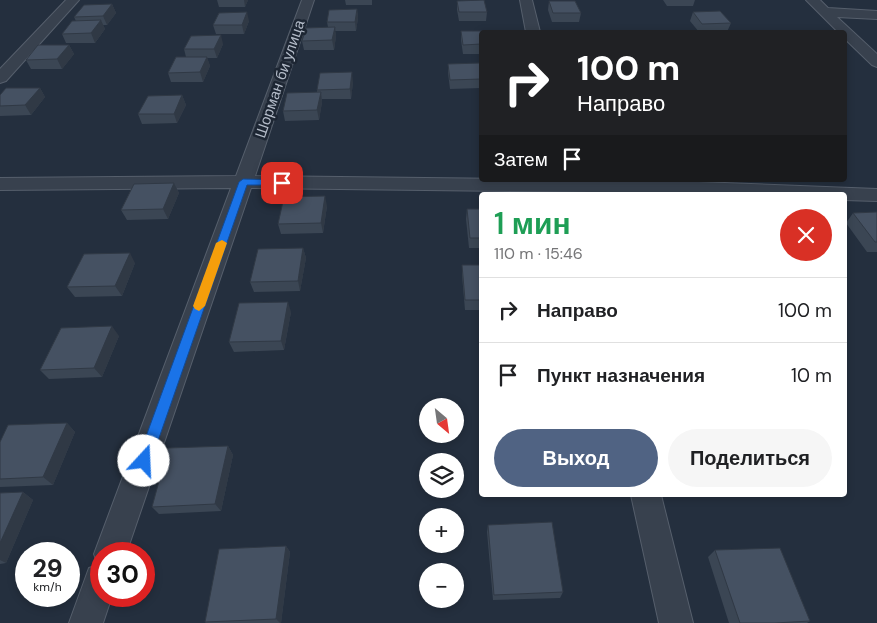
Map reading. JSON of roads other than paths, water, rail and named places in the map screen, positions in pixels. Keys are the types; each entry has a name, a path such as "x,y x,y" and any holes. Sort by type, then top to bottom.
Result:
{"street":[{"path":"0,78 73,0"},
{"name":"Шорман би улица","path":"114,542 308,0"},
{"path":"526,0 533,30"},
{"path":"812,0 843,30"},
{"path":"824,12 877,15"},
{"path":"847,34 877,62"},
{"path":"0,184 243,182 672,187 800,192"},
{"path":"847,194 877,195"},
{"path":"646,497 676,623"},
{"path":"86,623 92,607"}]}
